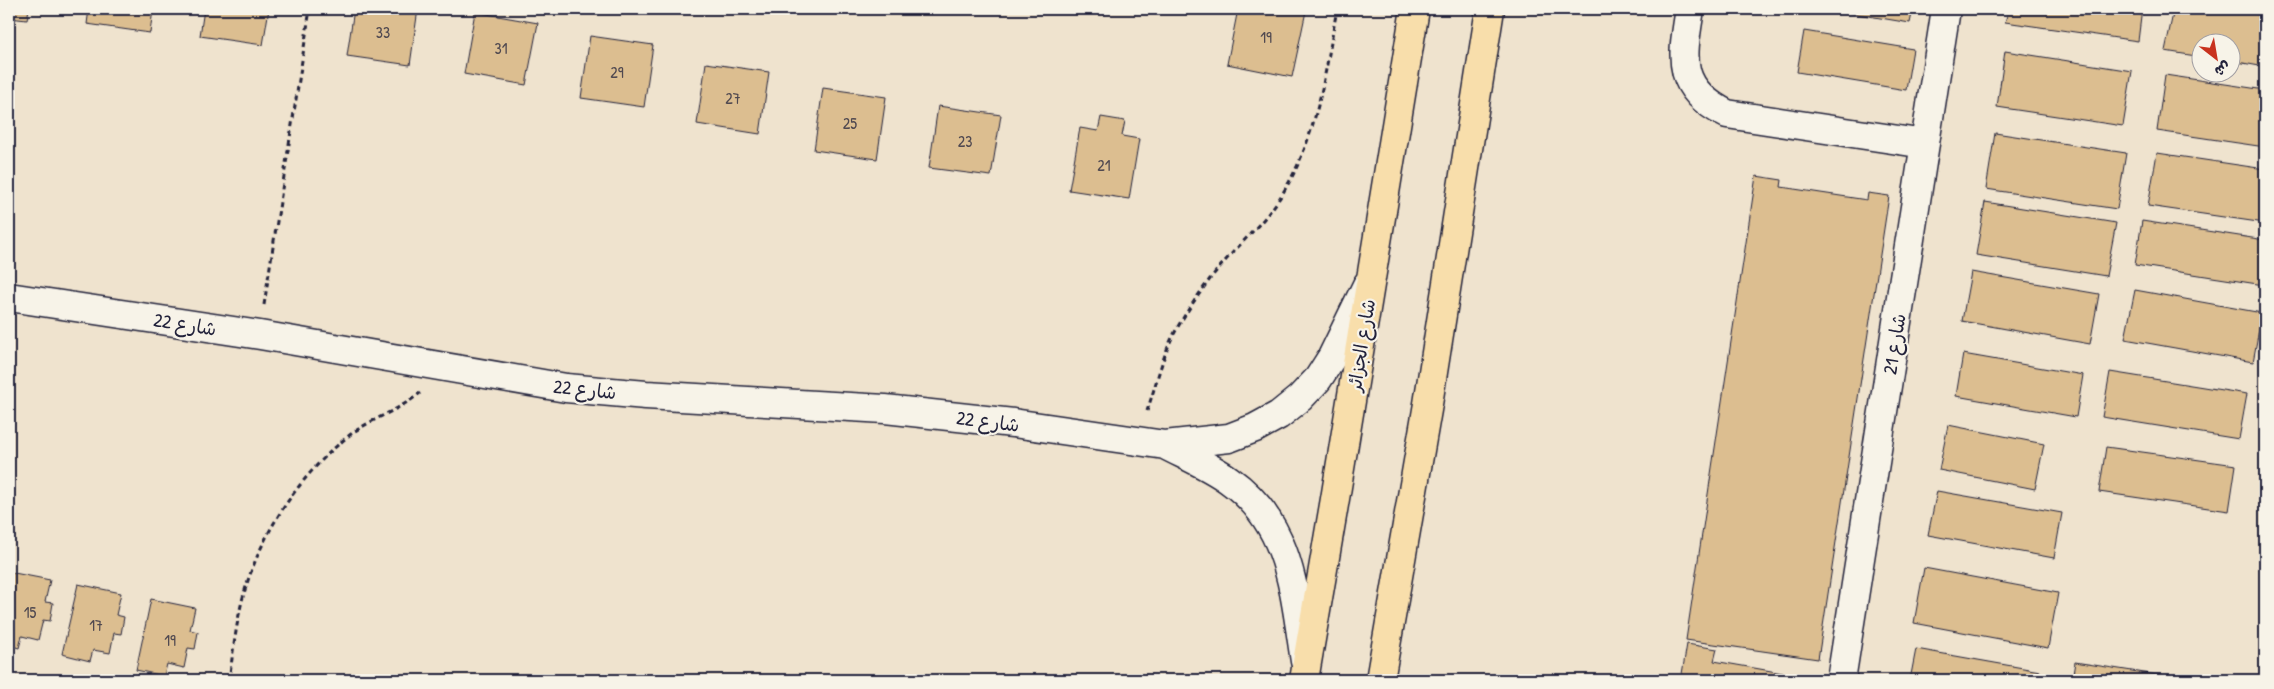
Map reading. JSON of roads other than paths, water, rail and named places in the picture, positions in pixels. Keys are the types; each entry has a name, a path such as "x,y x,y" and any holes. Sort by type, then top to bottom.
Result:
{"main road":[{"name":"شارع الجزائر","path":"1305,673 1415,9"},
{"path":"1380,680 1428,404 1490,9"}],"street":[{"path":"1690,9 1683,52 1685,69 1692,85 1703,99 1714,107 1727,114 1925,144"},
{"name":"شارع 21","path":"1841,680 1946,9"},
{"name":"شارع 22","path":"9,297 260,335 566,388 646,395 885,409 1013,423 1165,445 1229,438 1255,428 1279,415 1300,398 1318,379 1332,357 1372,275"},
{"name":"شارع 22","path":"1165,445 1228,478 1245,492 1272,526 1284,551 1292,577 1305,673"}]}
